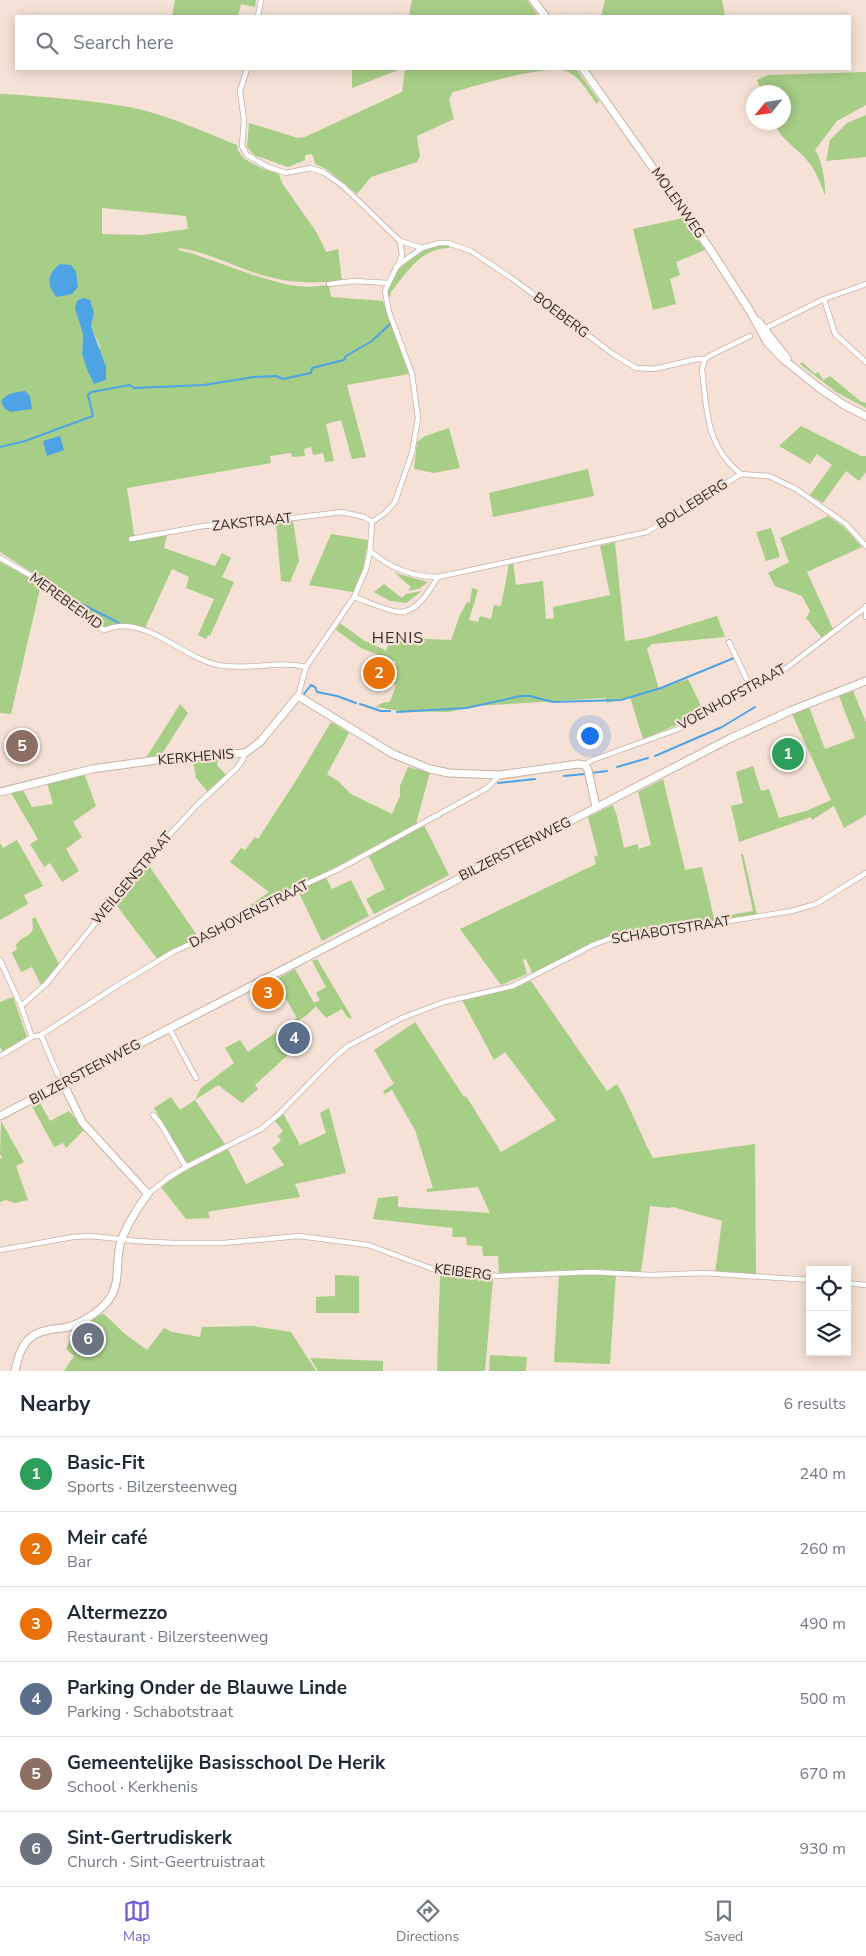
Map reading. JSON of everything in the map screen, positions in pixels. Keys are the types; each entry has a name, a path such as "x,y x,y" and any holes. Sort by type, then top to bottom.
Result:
{"main road":[{"path":"533,0 544,15"},
{"name":"MOLENWEG","path":"583,70 698,231 750,311 767,342 783,359 793,366"},
{"path":"750,311 793,366 830,396 866,416"},
{"name":"BILZERSTEENWEG","path":"0,1116 729,739 790,711 866,681"},
{"path":"298,696 374,743 411,762 449,773 500,775 578,764 585,765 588,770 596,807"},
{"name":"KERKHENIS","path":"0,792 92,769 156,760 245,752 260,742 298,696"},
{"path":"15,1371 22,1347 34,1334 46,1330 74,1326 106,1303 112,1296 117,1284 122,1240 148,1194 82,1122 64,1083"}],"street":[{"path":"258,15 261,0"},
{"name":"BOEBERG","path":"247,70 240,92 244,120 242,146 247,155 268,167 286,173 310,168 323,172 355,197 400,241 422,248"},
{"name":"BOEBERG","path":"388,283 398,266 402,254 400,241"},
{"name":"BOEBERG","path":"398,266 422,248 439,243 448,243 471,251 514,279 605,348 636,368 654,369 697,359 705,359 750,336"},
{"path":"329,284 354,281 388,283 385,299 412,374 418,418 412,453 395,502 385,513 372,522"},
{"path":"768,327 824,299 866,284"},
{"path":"824,299 835,334 866,362"},
{"path":"705,359 702,369 709,428 713,439 733,468 741,474"},
{"name":"BOLLEBERG","path":"438,577 648,532 741,474 769,476 796,489 846,524 866,546"},
{"name":"ZAKSTRAAT","path":"131,539 203,526 260,522 342,512 364,517 372,522"},
{"name":"KERKHENIS","path":"298,696 306,668 354,597 366,569 370,551 372,522"},
{"path":"370,551 399,570 438,577"},
{"name":"MEREBEEMD","path":"0,558 49,586 94,624 104,630 124,626 134,627 148,632 198,658 220,665 232,667 278,664 296,665 306,668"},
{"path":"354,597 396,611 405,611 420,601 438,577"},
{"path":"866,606 866,617"},
{"name":"VOENHOFSTRAAT","path":"585,765 590,761 678,729 785,669 866,606"},
{"path":"729,642 751,688"},
{"name":"WEILGENSTRAAT","path":"21,1006 47,983 145,861 198,804 237,768 245,752"},
{"name":"DASHOVENSTRAAT","path":"0,1056 32,1037 41,1035 173,952 239,921 297,888 340,869 487,788 500,775"},
{"name":"SCHABOTSTRAAT","path":"148,1194 186,1166 261,1129 279,1114 348,1046 409,1015 444,1002 513,986 594,945 614,937 660,932 792,911 816,904 866,873"},
{"path":"0,960 21,1006 32,1037"},
{"path":"169,1028 196,1078"},
{"path":"41,1035 58,1075"},
{"path":"153,1114 186,1166"},
{"name":"KEIBERG","path":"0,1250 73,1237 91,1236 174,1243 235,1243 299,1236 368,1245 436,1270 496,1276 592,1272 651,1275 704,1273 806,1280"},
{"path":"851,1283 866,1285"}],"green space":[{"path":"175,0 256,0 255,7 241,4 238,15 172,15"},
{"path":"412,0 527,0 537,15 409,15"},
{"path":"605,0 722,0 725,15 601,15"},
{"path":"352,70 398,70 352,88"},
{"path":"405,70 543,70 453,92 449,99 454,119 417,137 420,156 417,162 371,177 357,194 326,169 315,164 311,154 305,155 305,160 288,167 254,155 247,147 249,123 298,138 305,137 402,92"},
{"path":"556,70 577,70 599,101 597,104 575,76 566,71"},
{"path":"866,72 866,105 837,121 815,150 820,159 823,172 825,195 819,179 805,158 778,130 791,130 791,85 759,85 757,80 768,75"},
{"path":"0,94 97,102 143,110 170,118 237,145 238,151 247,160 279,174 282,183 317,233 326,252 338,249 342,281 304,282 282,280 258,274 196,251 179,248 178,250 288,285 307,287 329,285 331,297 383,301 409,374 347,385 366,457 352,459 341,420 326,424 334,461 325,462 323,453 313,455 311,447 304,449 305,456 292,457 291,453 270,456 271,463 127,488 135,540 167,535 164,548 215,566 222,553 231,558 222,577 234,582 210,636 208,635 206,639 198,635 214,599 186,588 189,577 172,569 145,628 125,624 105,627 51,585 0,552","holes":["102,208 186,216 188,229 142,235 102,234","94,313 91,326 100,347 92,381 82,354 83,334"]},
{"path":"866,115 866,157 826,161 830,140 847,123"},
{"path":"683,218 705,250 676,262 680,275 670,279 676,304 653,310 633,229"},
{"path":"437,246 449,246 449,248 430,252 416,262 391,292 390,297 387,297 392,279 397,271 420,253"},
{"path":"802,362 815,374 818,372 823,380 830,376 860,401 866,403 866,408 836,392 800,364"},
{"path":"801,426 861,456 866,456 866,472 859,481 846,471 823,503 810,495 832,465 817,454 810,464 779,446"},
{"path":"449,428 460,468 434,473 414,469 417,442 425,436"},
{"path":"588,469 594,496 493,517 489,493"},
{"path":"828,516 845,528 862,547 807,572 833,629 822,638 806,618 810,611 802,596 775,586 768,573 789,562 780,538"},
{"path":"293,520 299,561 290,582 281,581 276,523"},
{"path":"771,528 780,557 766,561 756,532"},
{"path":"331,534 368,540 363,569 353,592 309,585"},
{"path":"615,542 625,641 645,638 717,616 725,637 652,644 647,649 659,689 688,679 704,712 643,739 630,697 607,703 606,698 476,706 449,712 400,711 376,707 382,703 390,702 396,685 389,682 396,662 361,648 336,630 340,623 363,640 387,651 386,649 395,634 403,638 451,640 460,615 467,602 470,603 472,588 478,590 469,620 478,622 480,616 491,619 494,605 501,606 509,564 513,563 516,585 543,581 546,619 554,618 553,607 610,595 600,546"},
{"path":"0,562 41,584 11,714 0,713"},
{"path":"395,573 428,582 419,589 408,591 411,587"},
{"path":"384,584 402,598 406,594 422,591 406,603 390,601 374,592"},
{"path":"853,691 866,722 866,815 844,828 834,806 812,820 811,817 739,842 731,806 743,803 736,772 753,766 761,791 769,789 779,818 806,811 831,800 792,714 809,707 825,749 855,738 839,696"},
{"path":"180,704 188,713 160,757 146,758"},
{"path":"331,722 349,733 327,774 338,781 351,794 392,814 400,796 400,786 408,767 430,772 416,824 233,922 230,919 269,892 230,862 241,848 245,850 255,837 258,839"},
{"path":"218,760 217,765 226,775 208,792 196,778 193,762"},
{"path":"84,773 96,806 73,822 82,837 66,849 79,871 62,882 50,863 44,867 30,844 38,839 11,793 23,790 32,807 53,804 47,783"},
{"path":"663,779 685,870 702,867 714,918 753,911 741,854 743,854 757,915 613,935 533,975 526,959 523,960 527,974 501,985 460,929 596,864 594,857 598,855 588,817 613,805 624,848 637,844 639,849 651,845 638,792"},
{"path":"424,825 449,875 374,914 366,899 385,889 368,855"},
{"path":"17,840 43,886 24,895 28,904 0,920 0,843 3,848"},
{"path":"147,863 199,938 158,960 114,902"},
{"path":"325,876 332,889 351,880 369,916 322,941 298,891"},
{"path":"35,917 59,964 41,985 32,967 21,972 12,953 17,949 16,945 19,941 31,933 32,919"},
{"path":"317,959 352,1018 348,1018 342,1009 326,1018 316,1006 307,1015 279,1033 291,1052 255,1085 258,1089 242,1103 218,1085 195,1100 201,1088 234,1063 225,1048 240,1040 248,1052 297,1018 275,980 295,969 314,1003 320,1000 316,993 326,987 312,961"},
{"path":"531,981 607,1091 617,1084 653,1158 755,1144 756,1276 715,1273 722,1221 673,1207 650,1206 641,1272 583,1270 499,1274 498,1256 483,1256 482,1246 467,1245 466,1237 452,1237 453,1228 373,1219 378,1198 398,1196 398,1207 490,1213 478,1187 427,1192 427,1189 433,1188 415,1130 392,1090 385,1094 383,1091 394,1084 374,1050 415,1022 464,1097 466,1096 501,1152 556,1120 505,1052 494,1060 462,1000 513,988"},
{"path":"13,997 27,1037 3,1052 0,1047 0,1002"},
{"path":"171,1097 180,1110 195,1100 225,1144 189,1163 185,1161 154,1108"},
{"path":"39,1101 50,1121 69,1111 84,1130 66,1148 63,1143 54,1147 32,1106"},
{"path":"329,1108 346,1173 295,1184 300,1197 212,1211 208,1212 210,1218 186,1219 161,1187 181,1173 228,1149 246,1184 284,1165 272,1148 281,1141 278,1136 283,1131 275,1121 283,1113 300,1145 326,1133 320,1113"},
{"path":"1,1121 24,1162 16,1166 28,1200 15,1203 6,1200 0,1202"},
{"path":"440,1274 493,1279 485,1371 437,1371"},
{"path":"616,1274 610,1364 554,1362 559,1275"},
{"path":"335,1275 359,1276 359,1313 316,1313 316,1297 335,1296"},
{"path":"104,1314 125,1334 147,1350 164,1328 172,1332 200,1337 202,1327 253,1326 291,1332 316,1371 64,1371 74,1356 66,1349 72,1336 77,1332 76,1328 95,1316","holes":["97,1323 104,1328 95,1342 98,1345 88,1356 79,1350 80,1346 77,1342 84,1334 88,1337"]},
{"path":"490,1355 527,1357 526,1371 489,1371"},
{"path":"310,1358 383,1361 383,1371 318,1371"}],"water":[{"path":"60,264 71,265 76,272 78,287 72,294 57,297 51,288 50,275"},
{"path":"83,298 90,300 94,313 91,326 106,367 106,380 94,384 82,354 83,334 75,308 77,301"},
{"path":"25,391 30,396 32,409 11,412 5,409 1,402 5,397"},
{"path":"60,436 64,450 47,456 43,441"}],"waterway":[{"path":"0,447 25,441 93,416 88,395 91,392 130,385 134,388 204,385 254,377 276,376 283,379 311,373 312,368 344,360 346,356 372,341 390,324"},
{"path":"51,585 74,600 119,623"},
{"path":"397,712 466,708 521,696 530,696 553,702 621,700 661,688 734,658"},
{"path":"304,694 311,685 315,687 317,692 337,696 356,703"},
{"path":"360,704 381,711 390,711"},
{"path":"655,756 722,727 755,707"},
{"path":"617,767 648,758"},
{"path":"591,773 607,771"},
{"path":"564,776 585,774"},
{"path":"498,783 535,779"}],"place":[{"name":"Meir café","path":"379,673"},
{"name":"Gemeentelijke Basisschool De Herik","path":"22,746"},
{"name":"Basic-Fit","path":"788,754"},
{"name":"Altermezzo","path":"268,993"},
{"name":"Parking Onder de Blauwe Linde","path":"294,1038"},
{"name":"Sint-Gertrudiskerk","path":"88,1339"}],"district":[{"name":"HENIS","path":"398,638"}]}
